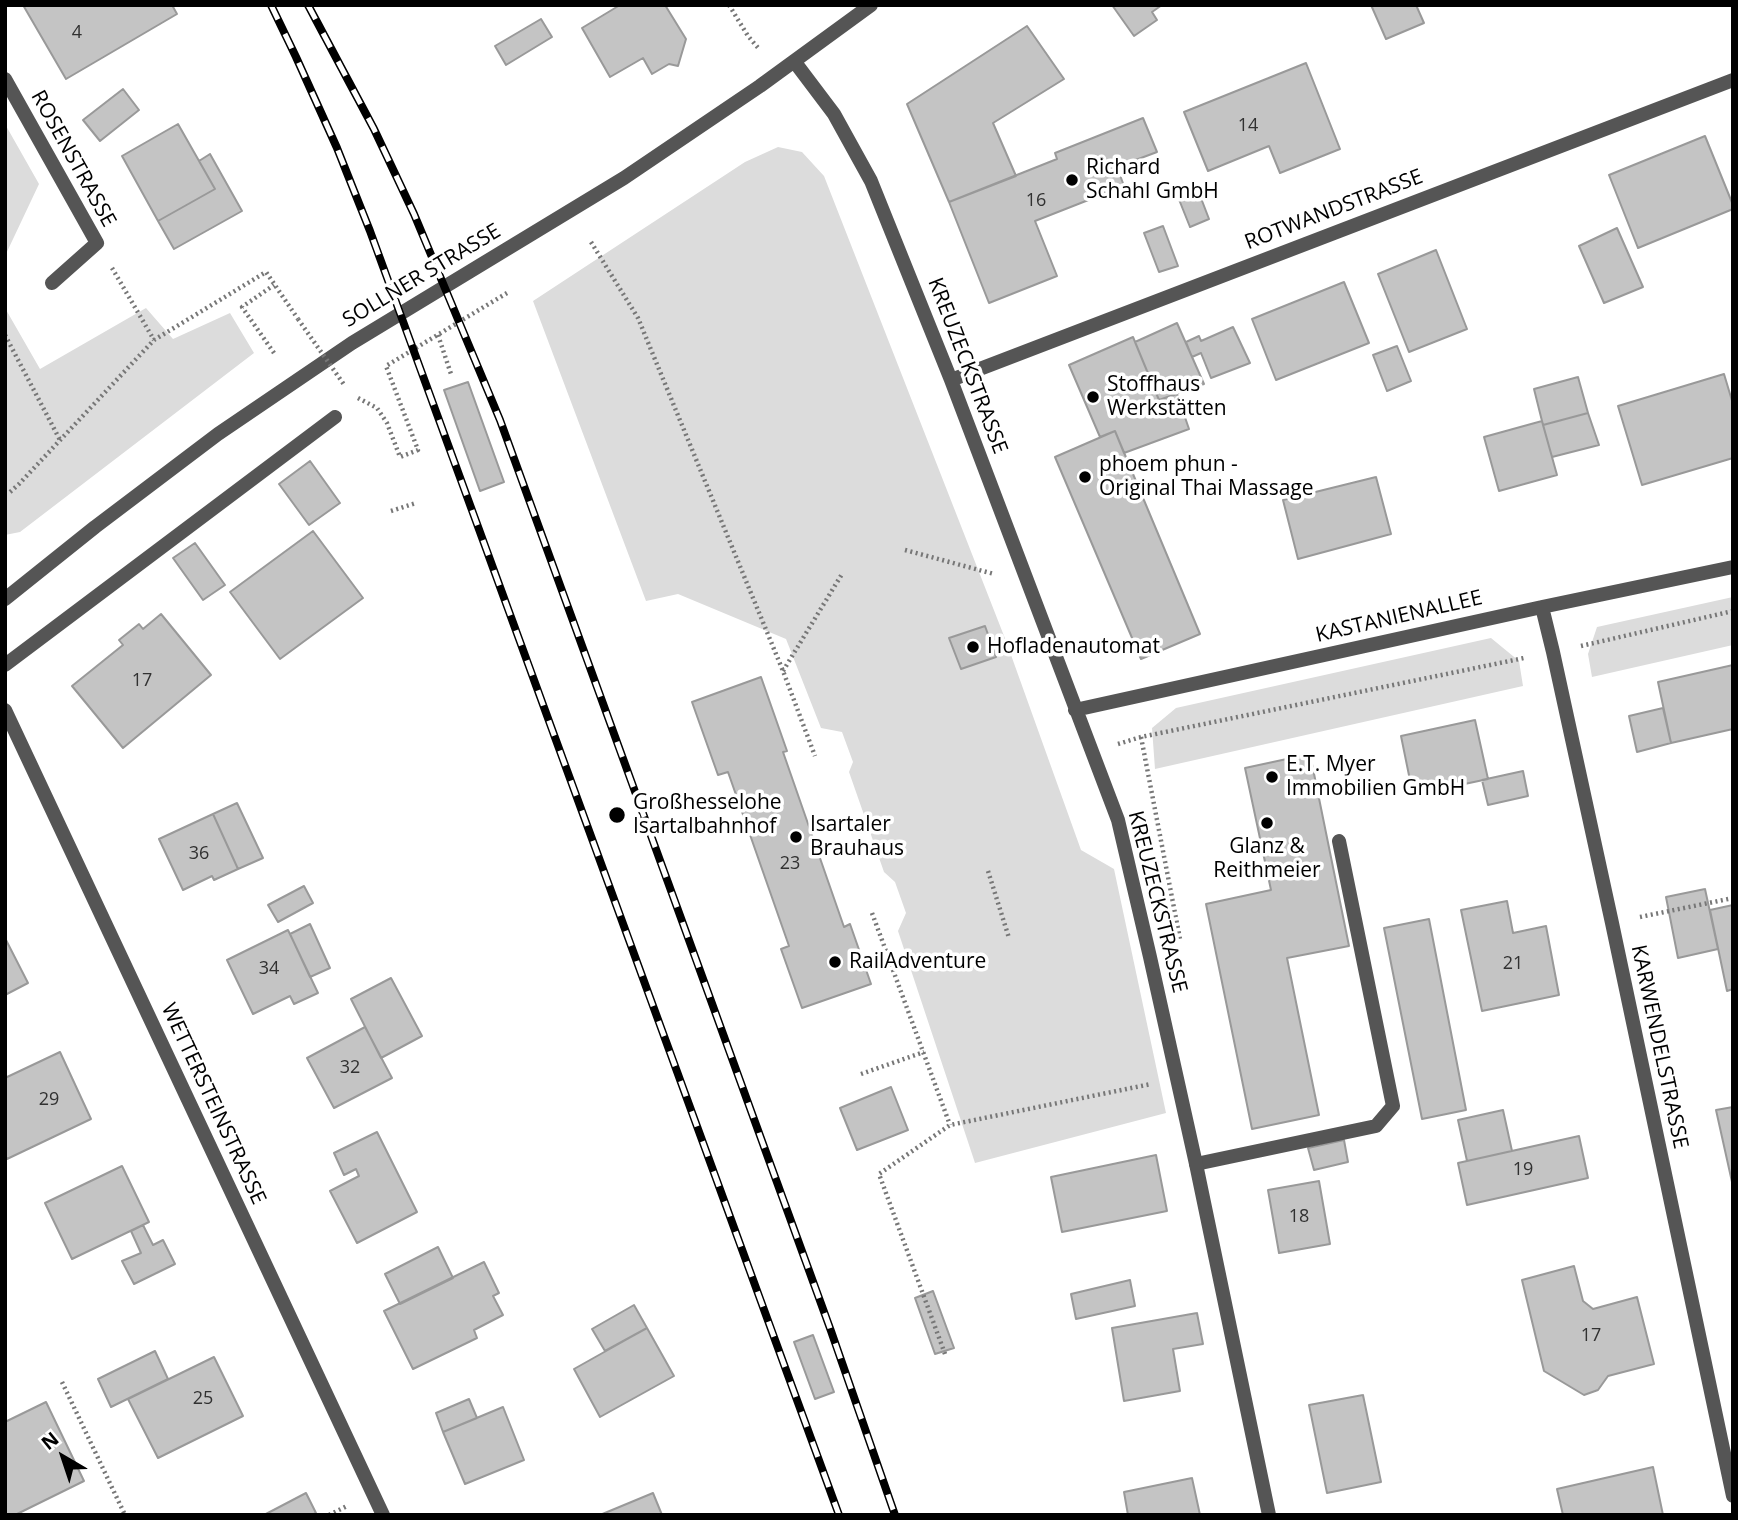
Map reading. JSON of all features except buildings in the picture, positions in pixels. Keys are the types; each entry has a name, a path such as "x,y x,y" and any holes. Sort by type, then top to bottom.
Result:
{"street":[{"name":"SOLLNER STRASSE","path":"5,599 95,527 229,427 352,343 624,178 760,86 871,5"},
{"name":"KREUZECKSTRASSE","path":"794,61 834,114 871,181 951,380 1118,820 1196,1164 1269,1515"},
{"name":"ROSENSTRASSE","path":"5,79 97,243 52,283"},
{"name":"ROTWANDSTRASSE","path":"951,380 1733,80"},
{"path":"5,665 335,417"},
{"name":"KASTANIENALLEE","path":"1075,710 1733,567"},
{"name":"KARWENDELSTRASSE","path":"1542,607 1733,1496"},
{"name":"WETTERSTEINSTRASSE","path":"5,710 383,1515"},
{"path":"1196,1164 1376,1126 1393,1106 1339,841"}],"path":[{"path":"729,5 759,49"},
{"path":"591,242 638,318 783,671 814,756"},
{"path":"97,243 154,340"},
{"path":"5,493 19,484 154,340 265,272 345,386"},
{"path":"274,285 242,307 274,353"},
{"path":"357,398 377,408 387,423 400,457 418,450 386,366 506,293"},
{"path":"5,335 60,440"},
{"path":"438,335 452,374"},
{"path":"391,511 416,503"},
{"path":"905,550 999,575"},
{"path":"783,671 842,574"},
{"path":"1141,737 1553,652 1733,611"},
{"path":"988,871 1009,938"},
{"path":"1612,923 1733,898"},
{"path":"872,913 950,1125"},
{"path":"877,968 891,963"},
{"path":"861,1074 924,1052"},
{"path":"945,1354 879,1174 950,1125 1177,1079"},
{"path":"62,1382 125,1515"},
{"path":"329,1515 345,1507"}],"shaded area":[{"path":"5,124 39,184 5,256"},
{"path":"778,147 802,152 824,176 1006,641 1081,850 1114,869 1166,1113 975,1163 898,931 906,913 895,882 884,872 849,772 853,762 842,732 821,728 786,639 678,594 646,601 533,301 745,162"},
{"path":"5,308 40,369 146,308 173,339 230,313 254,353 20,532 5,535"},
{"path":"1733,597 1733,645 1592,677 1588,654 1597,627"},
{"path":"1491,638 1519,661 1523,686 1155,769 1152,728 1176,708"}],"railway":[{"path":"271,5 337,148 370,231 839,1515"},
{"path":"308,5 374,129 414,214 500,420 831,1331 895,1515"}],"place":[{"name":"Richard Schahl GmbH","path":"1072,180"},
{"name":"Stoffhaus Werkstätten","path":"1093,397"},
{"name":"phoem phun - Original Thai Massage","path":"1085,477"},
{"name":"Hofladenautomat","path":"973,647"},
{"name":"E.T. Myer Immobilien GmbH","path":"1272,777"},
{"name":"Großhesselohe Isartalbahnhof","path":"617,815"},
{"name":"Glanz & Reithmeier","path":"1267,823"},
{"name":"Isartaler Brauhaus","path":"796,837"},
{"name":"RailAdventure","path":"835,962"}]}
